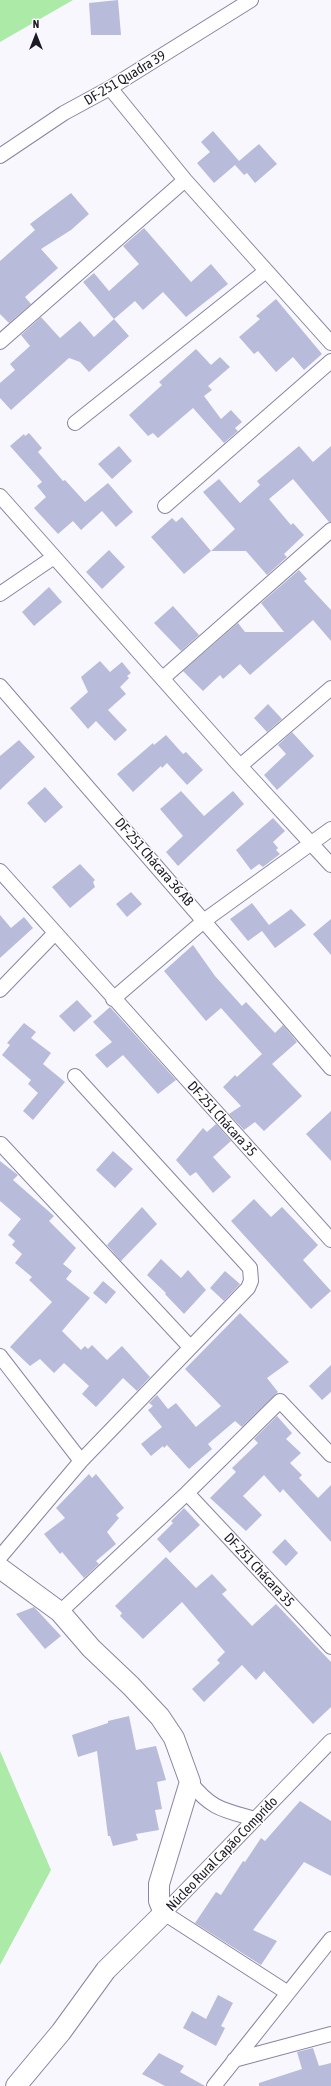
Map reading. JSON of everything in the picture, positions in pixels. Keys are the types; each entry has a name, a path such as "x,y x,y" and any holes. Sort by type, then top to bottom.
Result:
{"street":[{"name":"DF-251 Quadra 39","path":"0,156 64,113 110,88 251,0"},
{"path":"110,88 185,180 331,343"},
{"path":"0,342 185,180"},
{"path":"76,423 266,271"},
{"path":"165,506 331,361"},
{"path":"0,496 240,766 331,865"},
{"path":"163,678 331,530"},
{"path":"0,594 54,556"},
{"name":"DF-251 Chácara 36 AB","path":"0,686 205,920"},
{"path":"240,766 331,688"},
{"path":"113,999 205,920 331,829"},
{"name":"DF-251 Chácara 35","path":"0,871 113,999 331,1240"},
{"path":"205,920 331,1068"},
{"path":"0,990 55,933"},
{"path":"0,1557 81,1461 190,1346 248,1288 251,1281 250,1268 76,1076"},
{"path":"2,1144 190,1346"},
{"path":"0,1356 81,1461"},
{"path":"60,1612 187,1493 280,1401 331,1455"},
{"name":"DF-251 Chácara 35","path":"187,1493 331,1647"},
{"path":"0,1568 60,1612 91,1648 160,1716 174,1738 190,1782 203,1799 219,1809 255,1819"},
{"name":"Núcleo Rural Capão Comprido","path":"288,1993 164,1913 331,1741"},
{"path":"16,2086 61,2032 106,1970 164,1913 159,1901 159,1884 190,1782"},
{"path":"214,2086 331,1939"},
{"path":"234,2060 331,2034"}],"green space":[{"path":"0,0 73,0 0,42"},
{"path":"0,1751 51,1870 0,1965"}],"building":[{"path":"118,0 121,35 91,35 89,3"},
{"path":"213,131 239,161 259,144 277,164 255,183 247,173 244,175 235,165 214,183 197,163 210,152 201,142"},
{"path":"71,193 89,214 71,230 41,249 58,268 25,297 31,304 9,323 0,314 0,261 35,230 30,224"},
{"path":"144,228 191,282 211,264 228,284 186,317 163,292 143,310 135,301 114,319 83,282 94,273 109,291 139,264 123,246"},
{"path":"276,299 322,354 304,370 293,357 276,372 258,351 254,354 239,337 260,319 256,316"},
{"path":"41,317 60,338 80,321 94,337 114,319 129,336 89,372 80,362 69,358 11,410 0,398 0,383 15,370 10,364 30,346 21,335"},
{"path":"196,349 211,365 220,357 230,367 208,386 212,390 204,396 221,419 231,410 242,422 235,428 238,431 224,443 193,408 158,438 153,433 148,436 129,415 162,385 159,382"},
{"path":"29,433 42,448 38,452 63,481 65,480 85,502 108,483 133,512 116,527 102,511 81,530 73,521 58,534 34,508 46,497 37,486 42,482 10,446 24,434 25,436"},
{"path":"119,446 132,461 112,479 98,464"},
{"path":"299,446 313,462 331,446 331,522 329,522 293,479 269,499 291,525 293,523 304,535 284,554 287,557 267,575 246,551 211,551 235,529 203,492 219,479 240,503 260,485 257,481"},
{"path":"182,517 211,551 184,574 151,537 172,518 176,522"},
{"path":"109,550 125,567 102,589 86,572"},
{"path":"299,570 307,579 304,581 331,610 331,641 313,620 250,675 240,664 223,679 220,675 203,691 183,671 238,623 245,632 284,632 261,603"},
{"path":"49,587 62,602 34,626 22,612"},
{"path":"173,606 199,635 181,651 154,623"},
{"path":"100,661 110,672 122,662 131,673 127,676 129,678 120,687 126,694 108,710 127,730 115,741 96,721 88,729 70,708 88,692 81,677"},
{"path":"268,704 282,719 267,732 254,718"},
{"path":"292,732 314,756 277,790 264,775 286,754 278,745"},
{"path":"166,735 183,754 186,752 203,770 187,785 167,763 162,768 161,766 133,792 117,774 153,743 154,745"},
{"path":"19,740 35,757 0,790 0,756"},
{"path":"45,787 63,807 45,823 27,803"},
{"path":"181,791 204,816 233,791 244,804 178,866 166,852 183,836 160,809"},
{"path":"273,818 285,831 273,842 278,848 276,850 280,854 263,867 259,864 251,870 236,850"},
{"path":"80,864 95,880 93,882 95,887 70,908 52,887"},
{"path":"131,892 142,904 127,917 116,904"},
{"path":"252,903 269,925 291,909 306,925 275,948 262,931 248,941 230,919"},
{"path":"0,915 11,928 24,917 33,928 0,958"},
{"path":"331,919 331,955 313,934"},
{"path":"193,945 215,976 242,1006 246,1002 275,1033 283,1025 297,1042 272,1064 302,1096 264,1131 255,1122 244,1130 229,1114 241,1106 223,1087 235,1075 237,1077 262,1054 221,1008 206,1021 164,971"},
{"path":"77,1000 92,1016 74,1032 59,1016"},
{"path":"110,1007 176,1080 158,1094 123,1055 107,1068 95,1055 112,1042 93,1022"},
{"path":"24,1023 36,1032 31,1038 51,1053 43,1064 65,1082 33,1120 23,1111 38,1093 28,1084 31,1080 2,1055 10,1045 7,1043"},
{"path":"331,1111 331,1161 306,1134"},
{"path":"216,1124 231,1141 213,1157 231,1177 213,1193 196,1172 190,1176 176,1160 203,1128 207,1132"},
{"path":"113,1151 133,1169 115,1188 96,1170"},
{"path":"0,1161 18,1175 13,1180 54,1216 49,1221 76,1248 63,1264 72,1271 66,1279 90,1298 62,1331 81,1350 85,1346 88,1349 92,1345 107,1360 122,1346 150,1377 137,1391 123,1378 96,1407 82,1394 89,1386 64,1363 54,1373 40,1359 30,1366 10,1347 52,1302 29,1280 32,1277 15,1263 22,1254 12,1245 15,1241 8,1235 21,1219 0,1201"},
{"path":"254,1199 271,1217 282,1207 318,1245 303,1260 331,1291 311,1309 231,1221"},
{"path":"142,1207 157,1224 121,1261 107,1245"},
{"path":"161,1259 181,1278 188,1270 206,1290 184,1314 165,1294 166,1293 147,1275"},
{"path":"225,1271 240,1284 224,1301 210,1288"},
{"path":"103,1281 116,1292 106,1304 93,1293"},
{"path":"240,1313 289,1362 267,1378 278,1392 242,1427 235,1421 208,1444 212,1449 189,1469 167,1445 164,1448 163,1446 151,1456 141,1444 162,1427 148,1410 153,1406 149,1403 157,1395 168,1409 176,1403 196,1427 221,1406 185,1369"},
{"path":"331,1365 331,1392 322,1400 309,1386"},
{"path":"277,1416 292,1433 286,1439 301,1453 290,1463 302,1475 299,1478 318,1498 331,1485 331,1542 283,1489 280,1493 264,1475 243,1496 262,1515 246,1531 210,1498 236,1472 232,1468 258,1443 254,1439"},
{"path":"89,1474 92,1478 96,1474 124,1508 116,1515 119,1518 107,1532 116,1544 96,1561 99,1564 84,1578 62,1552 60,1554 44,1534 65,1518 56,1508"},
{"path":"184,1508 200,1525 170,1553 157,1539 173,1523 171,1521"},
{"path":"285,1539 298,1553 286,1566 272,1552"},
{"path":"166,1557 196,1588 212,1574 227,1590 222,1594 252,1626 276,1604 331,1662 331,1707 313,1724 264,1671 256,1680 242,1665 204,1702 192,1689 220,1663 217,1660 225,1652 182,1602 143,1639 120,1616 122,1613 115,1606"},
{"path":"34,1607 61,1636 45,1649 16,1614"},
{"path":"129,1716 136,1750 156,1746 166,1780 157,1782 162,1809 155,1810 159,1830 136,1834 138,1840 113,1846 110,1836 108,1836 97,1751 78,1757 72,1735 108,1723 108,1721"},
{"path":"300,1801 331,1821 331,1876 304,1862 253,1930 277,1941 261,1965 195,1923 216,1892 221,1895 243,1861 245,1862 261,1838 265,1841"},
{"path":"218,1995 233,2003 221,2026 225,2028 216,2046 183,2028 192,2011 206,2019"},
{"path":"313,2048 319,2066 331,2063 331,2086 259,2086 259,2083 302,2069 297,2052"},
{"path":"159,2053 184,2066 180,2072 205,2086 165,2086 142,2074"}]}
